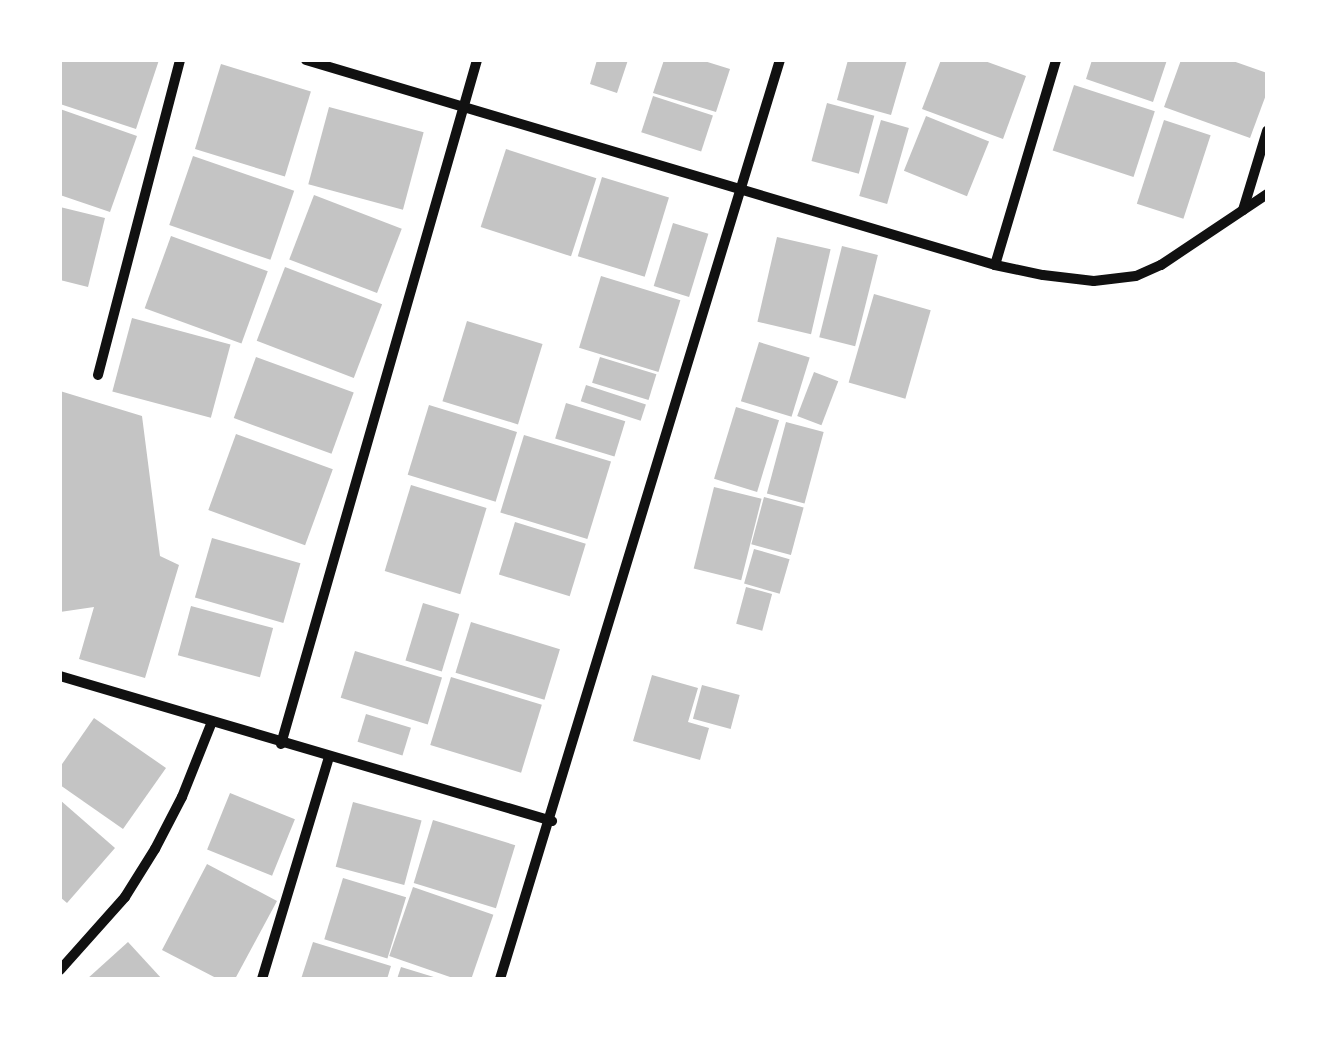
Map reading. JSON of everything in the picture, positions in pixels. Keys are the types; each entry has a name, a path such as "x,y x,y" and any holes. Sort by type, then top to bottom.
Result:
{"street":[{"path":"98,374 180,60"},
{"path":"306,60 995,265 1094,281 1136,276 1161,265 1267,194"},
{"path":"281,744 477,60"},
{"path":"500,979 552,821 780,60"},
{"path":"995,265 1056,60"},
{"path":"1243,210 1267,131"},
{"path":"60,676 210,724 552,821"},
{"path":"60,970 125,897 155,849 182,798 210,724"},
{"path":"262,979 329,757"}],"building":[{"path":"60,60 159,60 136,129 60,104"},
{"path":"597,60 628,60 617,93 590,84"},
{"path":"664,60 701,60 730,69 716,112 653,93"},
{"path":"848,60 907,60 891,115 837,100"},
{"path":"941,60 982,60 1026,76 1003,139 922,109"},
{"path":"1092,60 1167,60 1153,102 1086,79"},
{"path":"1181,60 1230,60 1267,73 1267,92 1250,138 1164,107"},
{"path":"221,64 311,91 285,177 195,149"},
{"path":"1074,85 1155,111 1134,177 1053,151"},
{"path":"653,96 713,115 701,152 641,132"},
{"path":"827,103 874,116 859,174 811,161"},
{"path":"329,107 424,132 403,210 308,184"},
{"path":"60,109 137,136 110,212 60,195"},
{"path":"926,116 989,141 967,196 904,171"},
{"path":"881,120 909,128 887,204 859,196"},
{"path":"1164,120 1211,135 1183,219 1137,204"},
{"path":"506,149 596,178 571,256 481,227"},
{"path":"193,156 294,191 270,260 169,225"},
{"path":"602,177 669,197 645,277 578,256"},
{"path":"314,195 402,229 377,293 289,259"},
{"path":"60,207 105,218 88,287 60,280"},
{"path":"673,223 708,234 689,297 654,286"},
{"path":"171,236 268,271 241,344 145,308"},
{"path":"777,237 831,249 811,334 757,322"},
{"path":"842,246 878,255 855,346 819,337"},
{"path":"285,267 382,304 354,378 257,341"},
{"path":"601,276 680,300 658,372 579,348"},
{"path":"874,294 931,310 905,399 849,382"},
{"path":"132,318 231,344 211,418 112,391"},
{"path":"467,321 543,344 518,424 442,401"},
{"path":"759,342 810,357 792,417 741,401"},
{"path":"256,357 354,393 331,454 234,418"},
{"path":"600,357 656,374 649,400 592,383"},
{"path":"814,372 838,381 821,425 797,416"},
{"path":"586,385 646,404 641,421 581,401"},
{"path":"60,391 142,416 160,556 179,565 145,678 79,659 94,607 60,612"},
{"path":"566,403 625,421 614,457 555,438"},
{"path":"429,405 517,432 496,502 408,475"},
{"path":"736,407 779,420 757,492 714,479"},
{"path":"786,422 824,432 805,504 767,493"},
{"path":"236,434 333,469 305,545 208,510"},
{"path":"524,435 611,462 587,539 500,512"},
{"path":"411,485 487,508 460,594 385,571"},
{"path":"714,487 762,499 741,580 694,569"},
{"path":"764,497 804,508 791,555 751,544"},
{"path":"515,522 586,544 570,596 499,575"},
{"path":"212,538 300,563 283,623 195,598"},
{"path":"754,549 790,559 780,594 744,584"},
{"path":"746,587 772,594 762,631 736,624"},
{"path":"423,603 459,614 442,671 405,660"},
{"path":"191,606 273,628 260,677 178,655"},
{"path":"471,622 560,649 544,700 456,673"},
{"path":"355,651 442,678 428,724 341,698"},
{"path":"652,675 698,688 688,722 709,728 700,760 633,741"},
{"path":"451,677 542,705 521,773 430,745"},
{"path":"702,685 740,695 731,729 693,719"},
{"path":"366,714 411,728 402,755 358,742"},
{"path":"94,718 166,768 123,829 60,785 60,767"},
{"path":"230,793 295,819 272,876 207,850"},
{"path":"60,800 115,848 67,903 60,897"},
{"path":"353,802 422,820 404,885 336,867"},
{"path":"433,820 515,845 496,908 414,883"},
{"path":"207,864 277,901 235,979 218,979 162,950"},
{"path":"343,878 406,897 387,959 324,939"},
{"path":"413,887 493,915 471,979 456,979 389,956"},
{"path":"128,942 162,979 87,979"},
{"path":"313,942 391,966 387,979 301,979"},
{"path":"401,967 437,978 437,979 397,979"}]}
